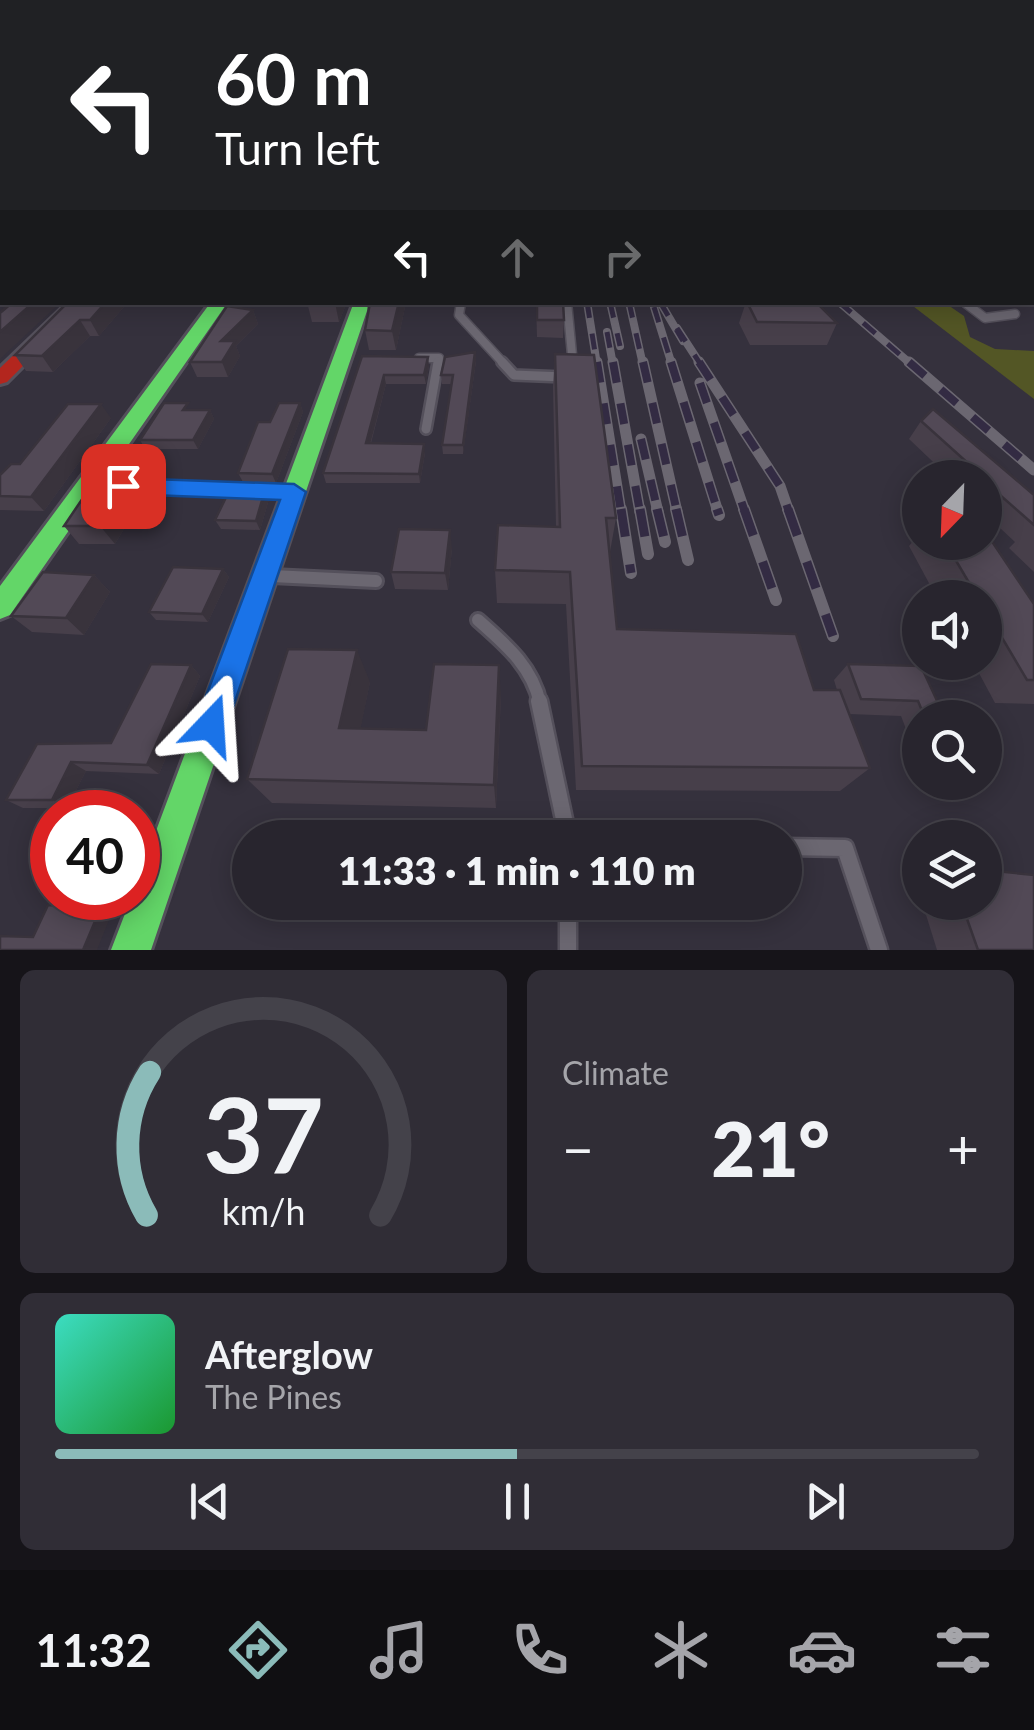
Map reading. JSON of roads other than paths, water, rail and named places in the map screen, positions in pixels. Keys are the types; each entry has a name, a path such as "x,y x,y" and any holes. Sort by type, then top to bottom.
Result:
{"street":[{"path":"0,378 76,305"},
{"path":"0,607 218,305"},
{"path":"131,950 294,492 352,357 361,305"}],"lane":[{"path":"461,305 459,315 514,375 574,377 566,305"},
{"path":"968,305 986,318 1015,314"},
{"path":"400,358 438,358 426,429"},
{"path":"89,485 294,492"},
{"path":"265,575 376,581"},
{"path":"478,620 515,652 537,690 564,820"},
{"path":"802,847 845,848 879,950"},
{"path":"568,920 568,950"}],"railway":[{"path":"587,305 597,365"},
{"path":"611,305 620,346"},
{"path":"630,305 643,365"},
{"path":"662,305 683,341"},
{"path":"842,305 912,365"},
{"path":"654,307 672,365"},
{"path":"677,328 701,365"},
{"path":"607,332 613,365"},
{"path":"597,362 621,512"},
{"path":"613,362 640,512"},
{"path":"643,362 677,512"},
{"path":"671,362 718,512"},
{"path":"699,362 780,486 789,512"},
{"path":"909,362 1034,470"},
{"path":"700,383 745,512"},
{"path":"641,439 658,512"},
{"path":"621,509 631,573"},
{"path":"640,509 648,554"},
{"path":"657,509 665,542"},
{"path":"676,509 688,560"},
{"path":"744,509 776,600"},
{"path":"788,509 833,636"}]}
